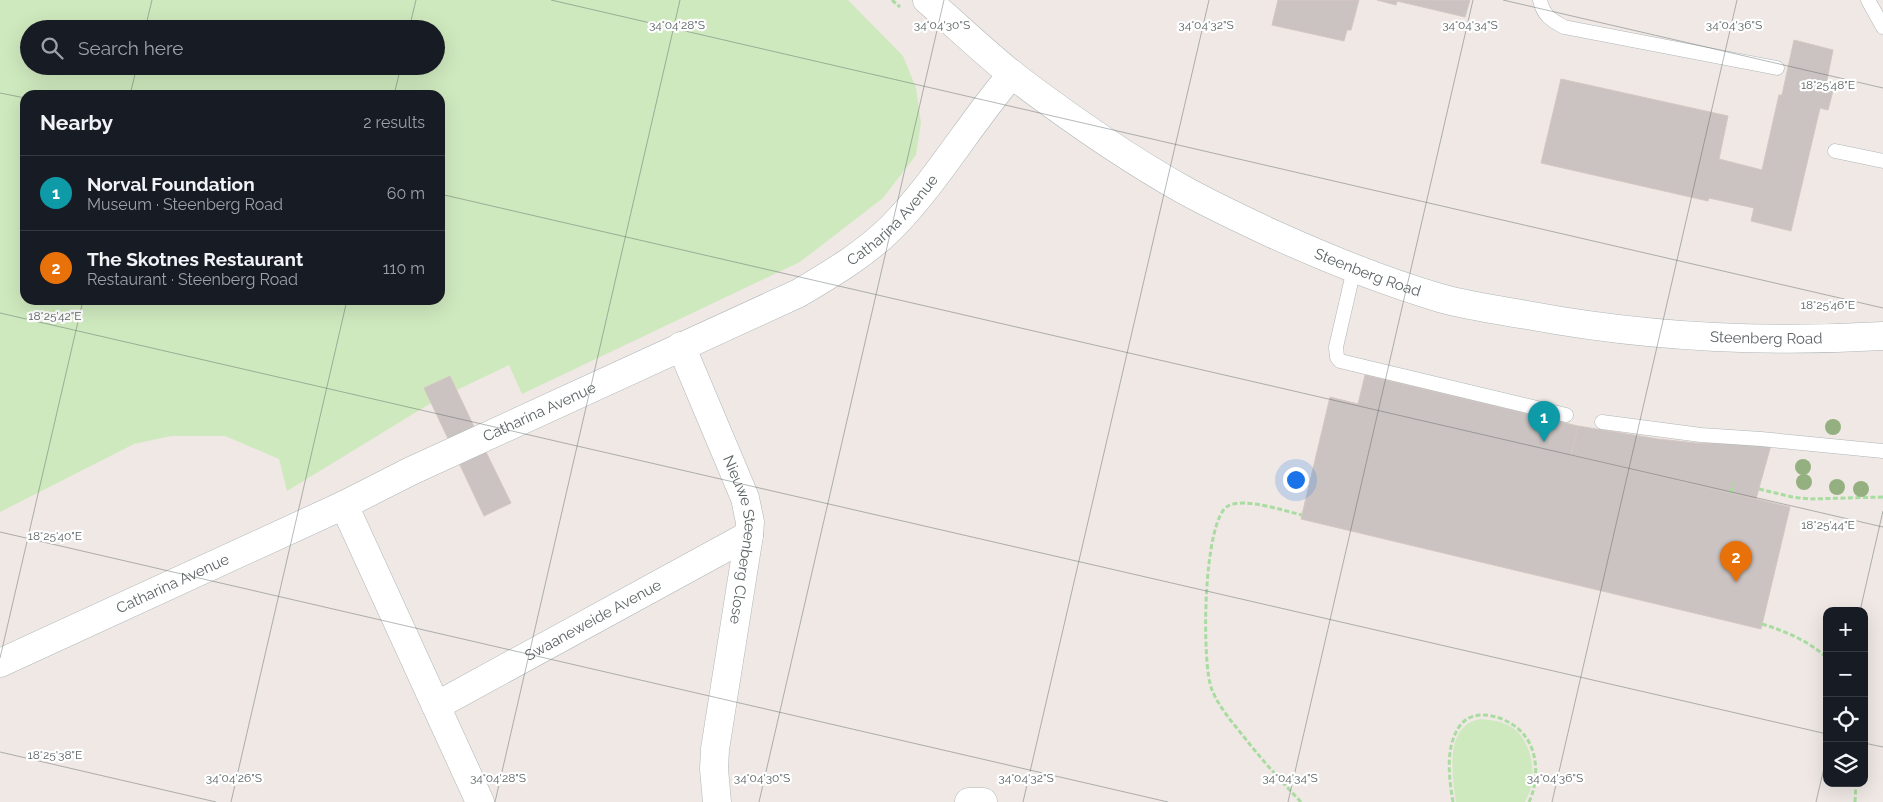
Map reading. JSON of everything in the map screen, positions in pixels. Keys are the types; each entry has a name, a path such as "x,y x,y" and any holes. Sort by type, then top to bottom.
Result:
{"street":[{"name":"Steenberg Road","path":"927,0 1012,74 1138,163 1185,191 1248,223 1354,269 1442,298 1572,324 1701,336 1824,339 1883,336"},
{"name":"Catharina Avenue","path":"0,663 344,505 411,471 799,292 835,272 891,228 920,194 1012,74"},
{"name":"Nieuwe Steenberg Close","path":"681,346 745,498 750,522 750,535 715,749 714,769 717,802"},
{"path":"344,505 480,802"},
{"name":"Swaaneweide Avenue","path":"436,706 750,535"},
{"path":"969,802 983,802"}],"lane":[{"path":"1540,0 1542,11 1552,21 1564,27 1777,68"},
{"path":"1868,0 1883,27"},
{"path":"1835,151 1883,161"},
{"path":"1354,269 1336,347 1337,356 1340,361 1566,415"},
{"path":"1602,422 1701,435 1883,451"}],"path":[{"path":"1731,493 1733,483"},
{"path":"1759,489 1810,500 1883,496"},
{"path":"1301,802 1271,771 1232,723 1211,689 1207,660 1204,605 1215,526 1223,510 1229,505 1244,502 1302,515"},
{"path":"1762,624 1791,634 1823,655"},
{"path":"1453,802 1450,784 1450,761 1453,740 1460,725 1469,718 1481,715 1493,716 1504,720 1517,727 1526,736 1531,746 1536,779 1529,802"},
{"path":"1855,802 1856,787"}],"green space":[{"path":"0,0 848,0 903,56 916,88 921,123 916,155 883,198 800,262 522,394 509,365 457,390 450,376 431,403 287,491 279,459 225,436 171,436 134,444 0,512"},
{"path":"1481,719 1508,725 1526,743 1531,761 1532,779 1525,802 1456,802 1452,765 1456,740 1461,730 1469,723"}],"building":[{"path":"1278,0 1359,0 1351,30 1347,30 1344,41 1272,25"},
{"path":"1377,0 1470,0 1465,17 1397,1 1396,5"},
{"path":"1794,40 1833,50 1826,85 1834,87 1828,110 1820,108 1791,231 1751,221 1754,208 1709,198 1708,201 1541,163 1561,79 1728,116 1719,159 1762,170"},
{"path":"1365,375 1578,426 1571,455 1790,507 1761,629 1301,519 1330,397 1358,404"},
{"path":"450,376 477,433 451,445 424,388"},
{"path":"1578,426 1696,443 1771,445 1756,499 1571,455"},
{"path":"484,448 511,503 484,516 458,461"}],"place":[{"name":"Norval Foundation","path":"1544,442"},
{"name":"The Skotnes Restaurant","path":"1736,582"}]}
